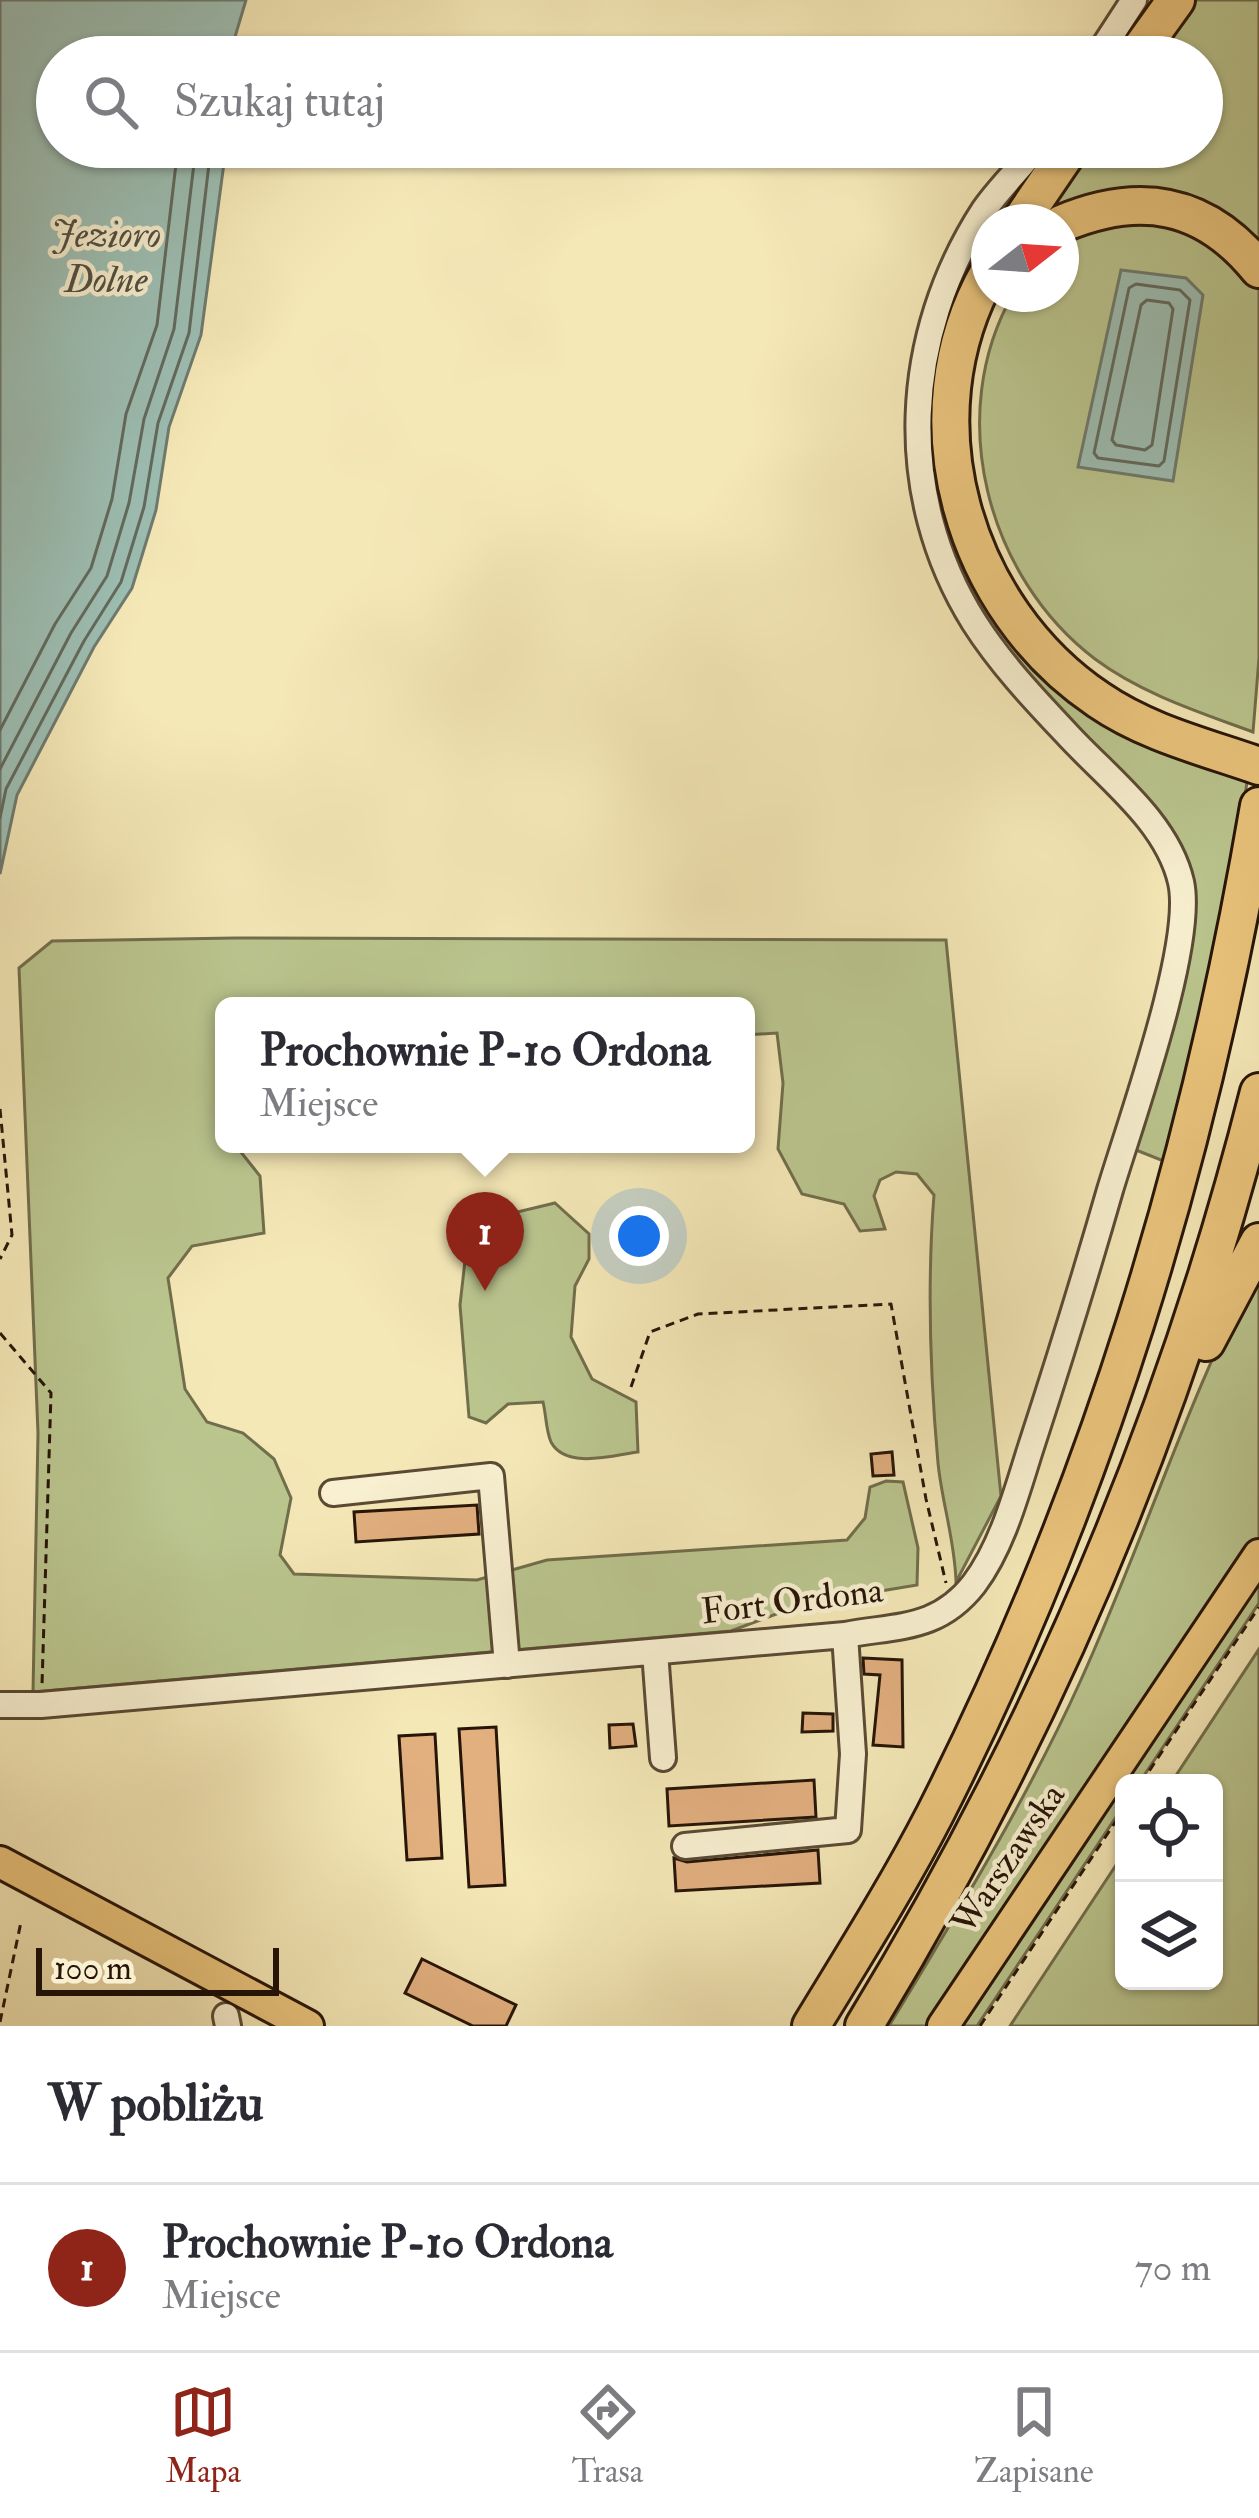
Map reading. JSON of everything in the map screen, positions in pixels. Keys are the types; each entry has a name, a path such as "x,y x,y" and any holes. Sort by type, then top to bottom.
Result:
{"highway":[{"path":"1150,36 1176,0"},
{"path":"1032,204 1057,168"},
{"path":"1079,216 1139,203 1173,208 1237,244 1259,269"},
{"path":"971,311 952,380 950,441 956,489 972,543 993,587 1035,646 1060,672 1101,702 1161,733 1247,751"},
{"path":"991,312 970,380 969,431 982,514 1013,584 1062,644 1118,686 1247,751"},
{"path":"811,2026 934,1816 1014,1643 1108,1408 1165,1236 1213,1050 1259,806"},
{"path":"864,2026 911,1950 1055,1676 1166,1406 1222,1236 1259,1092"},
{"path":"1166,1406 1211,1335 1259,1242"}],"main road":[{"name":"Warszawska","path":"943,2026 1259,1556"},
{"path":"0,1862 308,2026"}],"street":[{"path":"1111,36 1134,0"},
{"path":"946,1614 976,1582 1017,1491 1067,1338 1162,1010 1183,904 1173,860 1146,817 1005,667 972,620 945,567 920,461 917,382 930,327 956,260 986,208 1019,168"},
{"path":"333,1493 490,1476 507,1666"},
{"name":"Fort Ordona","path":"0,1705 845,1635 946,1614"},
{"path":"685,1846 848,1829 854,1754 845,1635"},
{"path":"655,1652 663,1758"}],"path":[{"path":"0,1109 12,1235 0,1258"},
{"path":"632,1387 650,1332 698,1314 891,1304 946,1584 946,1614"},
{"path":"0,1333 51,1393 41,1705"},
{"path":"1147,1774 1259,1606"},
{"path":"980,2026 1115,1823"},
{"path":"0,2022 21,1922"}],"green space":[{"path":"1186,0 1259,0 1259,254 1220,218 1079,221 1079,204 1042,204 1067,168 1223,168 1223,36 1161,36"},
{"path":"1026,168 1046,168 1021,204 1000,204"},
{"path":"1176,221 1259,288 1259,658 1253,732 1151,692 1095,659 1058,625 1027,584 1003,539 988,491 980,441 982,391 992,341 1005,312 1079,312 1079,228"},
{"path":"971,247 971,286 943,378 940,430 945,481 958,531 978,577 1005,621 1076,694 1120,722 1249,770 1216,974 1171,1164 1131,1148 1187,929 1183,876 1160,826 1012,667 964,592 940,527 928,447 931,366 951,288"},
{"path":"946,940 1001,1496 956,1582 933,1396 934,1195 917,1174 896,1172 880,1180 874,1196 885,1229 860,1231 844,1204 802,1194 778,1149 783,1083 777,1033 755,1034 755,997 215,997 215,1153 242,1153 260,1176 264,1233 192,1246 168,1278 185,1389 207,1422 243,1433 274,1459 291,1498 280,1555 294,1574 477,1580 547,1560 847,1540 865,1518 870,1487 886,1481 903,1482 918,1548 917,1585 803,1604 731,1631 33,1692 38,1433 19,968 52,941"},
{"path":"555,1203 589,1234 589,1259 575,1286 571,1337 592,1379 636,1402 638,1452 591,1459 558,1451 548,1433 543,1402 508,1404 486,1423 469,1417 460,1305 466,1252 505,1215"},
{"path":"1259,1261 1259,1537 931,2026 889,2026 990,1857 1059,1726 1210,1365"},
{"path":"1259,1572 1259,1603 1145,1774 1124,1774"},
{"path":"1259,1649 1259,2026 1010,2026 1115,1867 1115,1990 1223,1990 1223,1774 1177,1774"},
{"path":"1115,1787 1115,1819 977,2026 955,2026"}],"water":[{"name":"Jezioro Dolne","path":"0,0 246,0 235,36 36,36 36,168 223,168 201,335 169,427 156,510 132,588 94,647 17,795 0,874"},
{"path":"1121,270 1186,278 1203,295 1173,481 1078,467"}],"building":[{"path":"892,1452 894,1475 873,1476 871,1454"},
{"path":"477,1505 479,1534 356,1542 354,1512"},
{"path":"863,1658 902,1660 903,1747 873,1745 880,1675 864,1674"},
{"path":"803,1713 833,1714 833,1731 802,1732"},
{"path":"633,1724 636,1746 610,1748 609,1725"},
{"path":"496,1727 505,1885 469,1887 459,1729"},
{"path":"435,1734 442,1858 407,1860 399,1736"},
{"path":"814,1780 816,1817 669,1826 667,1789"},
{"path":"818,1850 820,1883 676,1891 674,1858 687,1862"},
{"path":"422,1959 516,2005 506,2026 473,2026 405,1993"}],"place":[{"name":"Prochownie P-10 Ordona","path":"485,1291"}]}
